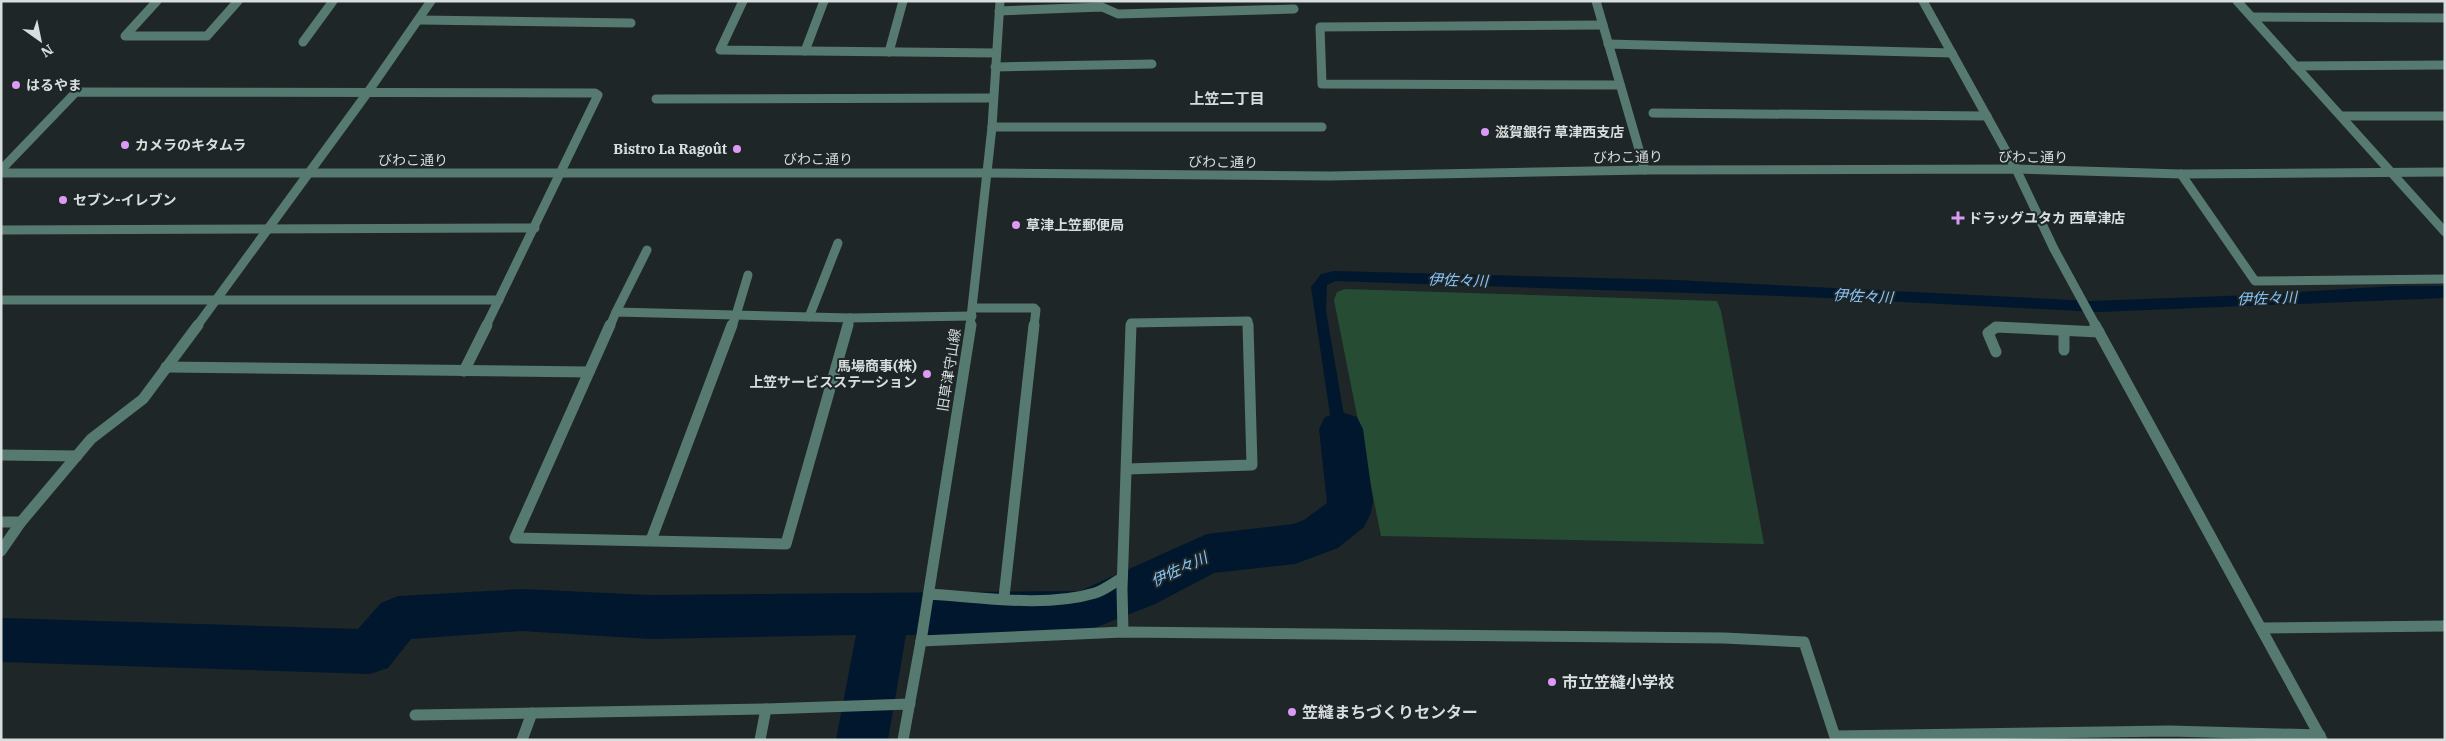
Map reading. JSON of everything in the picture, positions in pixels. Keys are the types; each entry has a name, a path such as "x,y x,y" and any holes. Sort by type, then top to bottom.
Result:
{"street":[{"path":"157,1 125,36 207,36 238,1"},
{"path":"303,42 333,1"},
{"path":"1,551 21,522 91,438 143,398 368,92 420,20 431,1"},
{"path":"743,1 720,50 996,53"},
{"path":"805,51 824,1"},
{"path":"889,52 903,1"},
{"path":"1178,1 1178,12"},
{"path":"1259,1 1259,10"},
{"path":"1596,1 1645,170"},
{"path":"1923,1 2016,169 2054,249 2089,314 2321,738"},
{"path":"2238,1 2445,232"},
{"path":"999,6 1102,4 1118,14 1294,9"},
{"name":"旧草津守山線","path":"903,740 922,640 973,312 992,127 999,6"},
{"path":"2252,18 2445,18"},
{"path":"420,20 631,23"},
{"path":"1603,25 1320,27 1322,84 1620,85"},
{"path":"1608,44 1952,53"},
{"path":"995,67 1152,64"},
{"path":"2295,66 2445,65"},
{"path":"1,172 76,92 595,93 598,95 562,172 464,371"},
{"path":"656,99 993,98"},
{"path":"1653,113 1987,116"},
{"path":"2341,116 2445,116"},
{"path":"992,127 1322,127"},
{"name":"びわこ通り","path":"1,172 307,174 562,172 986,173 1330,176 1645,170 2016,169 2181,174 2445,172"},
{"path":"2181,174 2255,281 2442,283"},
{"path":"1,230 535,228"},
{"path":"809,317 838,243"},
{"path":"647,250 588,372 515,538 786,544 850,318"},
{"path":"651,540 736,315 748,275"},
{"path":"1,300 499,300"},
{"path":"616,312 850,318 1034,308 1036,310 1004,597"},
{"path":"1123,632 1122,583 1131,323 1248,321 1252,465 1127,469"},
{"path":"1996,352 1988,333 1996,327 2099,332"},
{"path":"2064,331 2064,350"},
{"path":"166,368 588,372"},
{"path":"1,455 77,456"},
{"path":"1,522 21,522"},
{"path":"928,599 1068,597 1096,592 1122,583"},
{"path":"2262,628 2445,626"},
{"path":"922,640 1123,632 1724,638 1804,642 1836,738 2170,731 2321,738"},
{"path":"415,715 766,709 910,704"},
{"path":"760,740 766,709"},
{"path":"522,740 532,713"}],"green space":[{"path":"1345,289 1717,301 1721,311 1764,544 1381,536 1334,300 1337,292"}],"water":[{"path":"1334,271 1675,280 2091,301 2252,295 2394,286 2445,286 2445,298 2098,312 1806,297 1336,281 1327,285 1326,311 1356,485 1341,488 1311,287 1321,274"}],"waterway":[{"name":"伊佐々川","path":"885,613 1045,614 1082,612 1138,589 1207,554 1295,544 1321,534 1348,513 1350,501 1341,429"},
{"path":"1,640 370,652 398,618 522,610 650,617 885,613"},
{"name":"伊佐々川","path":"862,740 885,613"}],"place":[{"name":"はるやま","path":"16,85"},
{"name":"滋賀銀行 草津西支店","path":"1485,132"},
{"name":"カメラのキタムラ","path":"125,145"},
{"name":"Bistro La Ragoût","path":"737,149"},
{"name":"セブン-イレブン","path":"63,200"},
{"name":"ドラッグユタカ 西草津店","path":"1958,218"},
{"name":"草津上笠郵便局","path":"1016,225"},
{"name":"馬場商事(株) 上笠サービスステーション","path":"927,374"},
{"name":"市立笠縫小学校","path":"1552,682"},
{"name":"笠縫まちづくりセンター","path":"1292,712"}],"district":[{"name":"上笠二丁目","path":"1227,98"}]}
